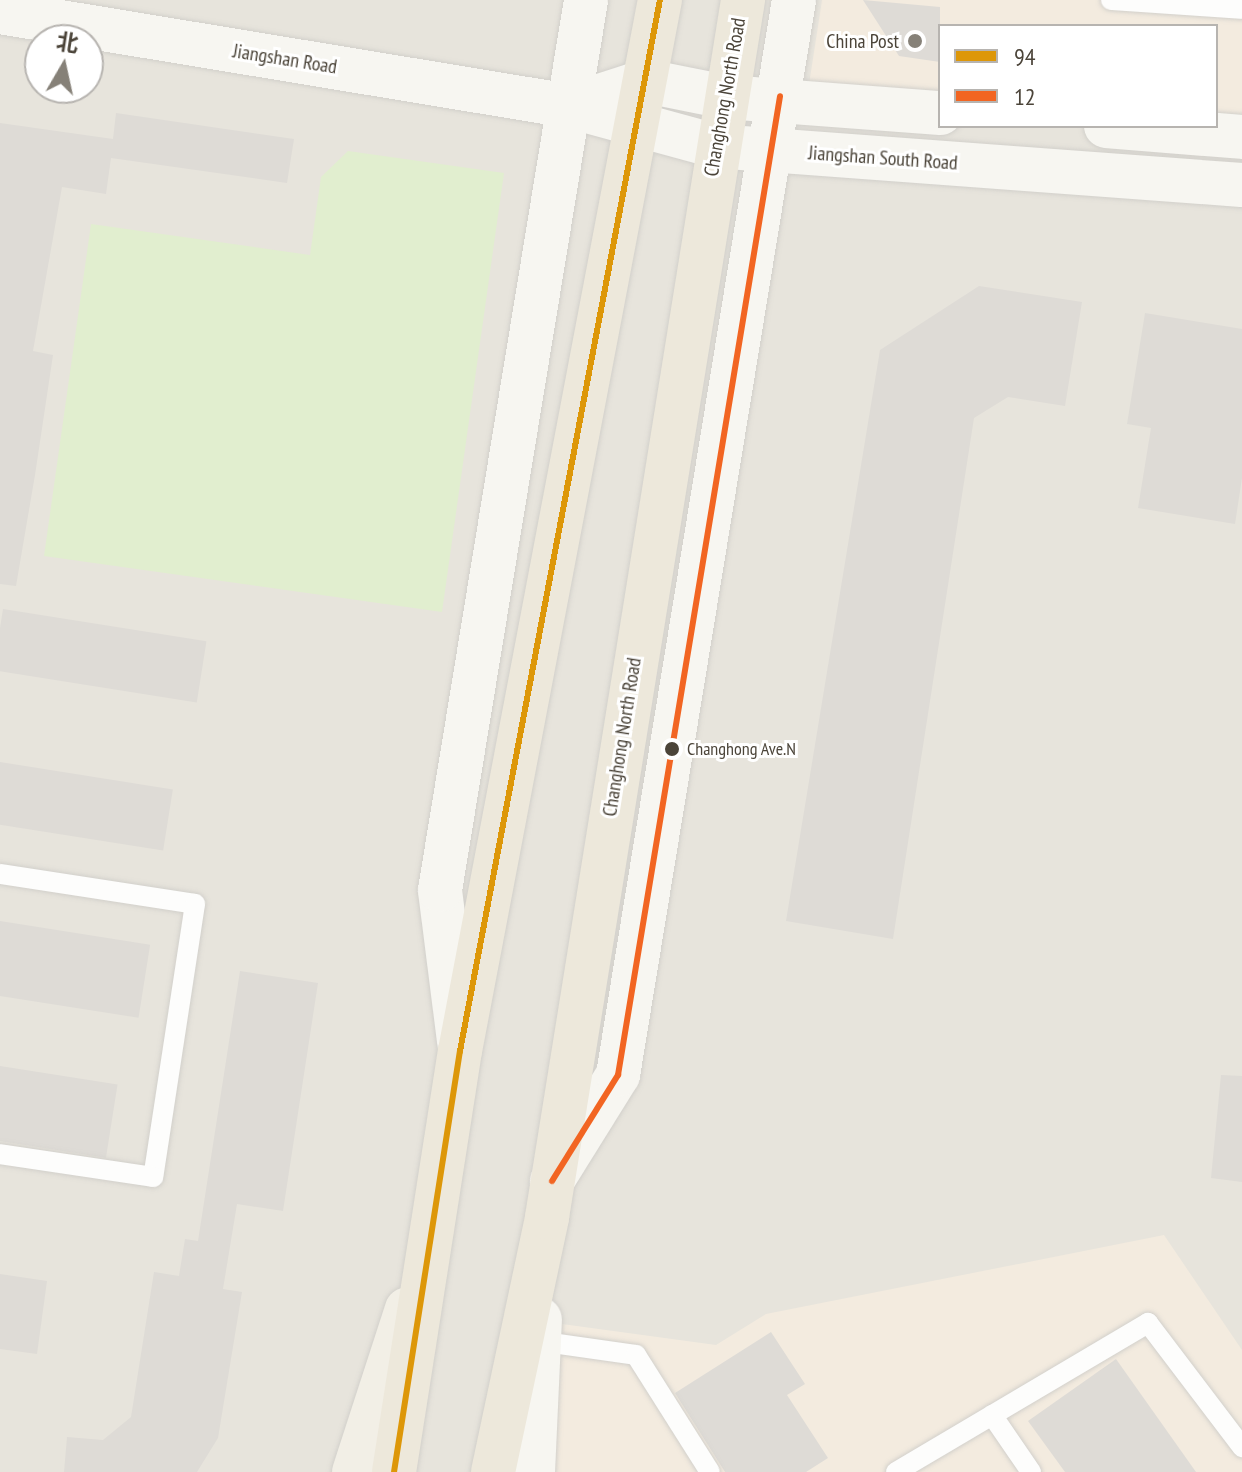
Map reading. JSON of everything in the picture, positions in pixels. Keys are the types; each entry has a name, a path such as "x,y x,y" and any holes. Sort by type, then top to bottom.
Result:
{"highway":[{"path":"394,1472 460,1051 638,130 660,0"},
{"name":"Changhong North Road","path":"493,1472 550,1199 715,146 743,0"}],"main road":[{"path":"354,1472 435,1224"}],"street":[{"path":"460,1051 440,890 586,0"},
{"path":"533,1472 538,1341 550,1199 618,1075 772,150 794,0"},
{"name":"Jiangshan Road","path":"0,12 55,10 569,106"},
{"path":"569,106 646,81 726,97 938,113"},
{"name":"Jiangshan South Road","path":"569,106 638,130 715,146 1242,185"},
{"path":"1131,128 1242,137"}],"lane":[{"path":"1111,0 1242,9"},
{"path":"0,874 195,904 153,1177 0,1154"},
{"path":"896,1472 1148,1323 1242,1447"},
{"path":"538,1341 636,1355 710,1472"},
{"path":"992,1415 1031,1472"}],"shaded area":[{"path":"0,0 1242,0 1242,1472 0,1472"},
{"path":"822,0 1242,0 1242,132 1218,126 1218,24 938,24 938,109 807,97"},
{"path":"1164,1235 1242,1350 1242,1472 533,1472 540,1321 716,1345 766,1314"}],"green space":[{"path":"348,151 504,173 442,612 44,556 91,224 310,255 321,177"}],"building":[{"name":"China Post","path":"863,0 940,7 938,62 899,56"},
{"path":"116,113 294,139 287,183 111,158 106,194 62,187 33,351 53,355 35,475 16,586 0,584 0,123 113,139"},
{"path":"979,286 1082,302 1065,406 1008,397 974,418 893,939 786,921 880,350"},
{"path":"1145,313 1242,329 1242,478 1235,524 1138,508 1151,428 1127,424"},
{"path":"3,609 206,641 197,702 0,671"},
{"path":"0,762 173,789 163,851 0,825"},
{"path":"0,921 150,945 139,1018 0,996"},
{"path":"240,971 318,983 283,1211 237,1204 223,1289 242,1292 218,1438 197,1472 64,1472 67,1437 103,1440 131,1417 154,1272 179,1276 185,1239 198,1241"},
{"path":"0,1066 118,1085 106,1158 0,1141"},
{"path":"1221,1075 1242,1076 1242,1182 1211,1178"},
{"path":"0,1274 47,1281 37,1354 0,1349"},
{"path":"771,1332 805,1384 787,1395 828,1458 806,1472 725,1472 675,1393"},
{"path":"1116,1359 1196,1472 1065,1472 1028,1421"}],"transit line":[{"name":"94","path":"394,1472 460,1051 660,0"},
{"name":"12","path":"552,1181 618,1075 780,96"}],"place":[{"name":"China Post","path":"915,41"},
{"name":"Changhong Ave.N","path":"672,749"}]}
